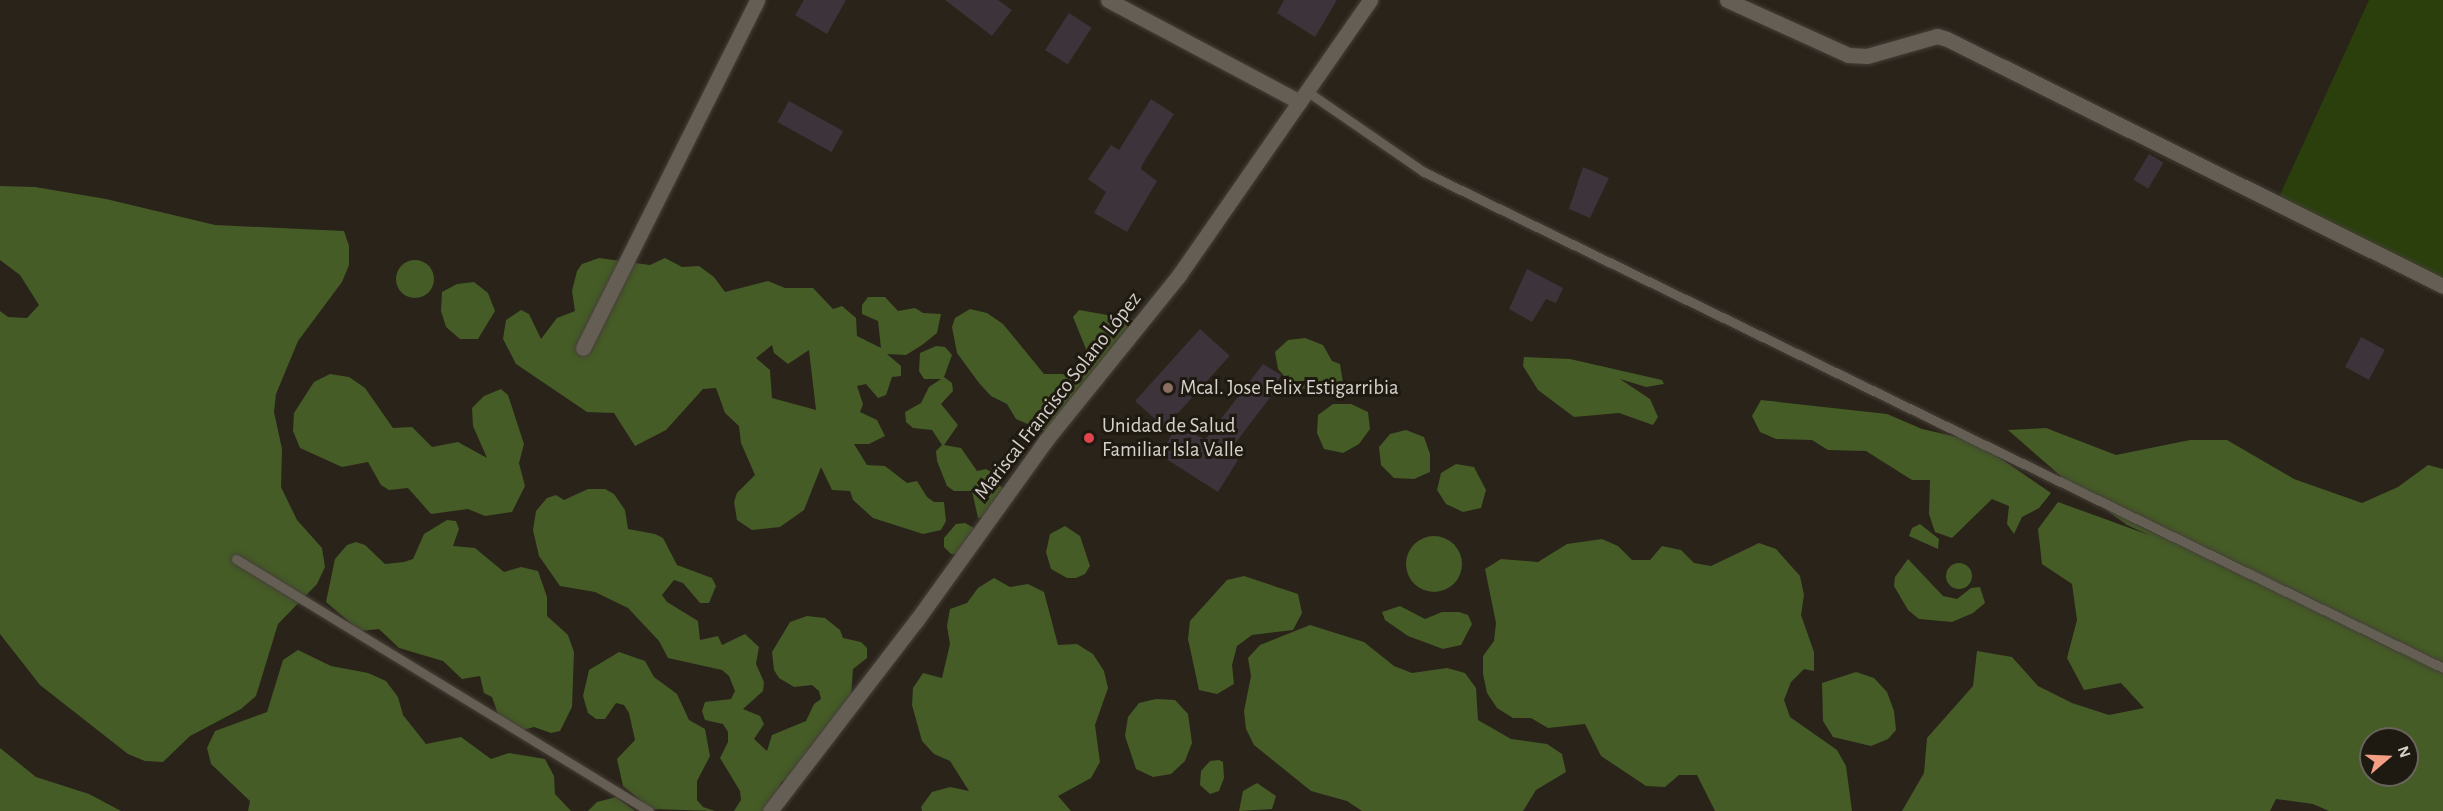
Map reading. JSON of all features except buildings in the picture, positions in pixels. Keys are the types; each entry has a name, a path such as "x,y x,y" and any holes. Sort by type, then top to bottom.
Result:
{"street":[{"path":"583,348 757,0"},
{"path":"1108,0 1304,97"},
{"name":"Mariscal Francisco Solano López","path":"770,811 916,621 1046,440 1179,275 1370,0"},
{"path":"1726,0 1848,55 1868,56 1937,36 1947,39 2443,286"}],"lane":[{"path":"1304,97 1424,172 2443,668"},
{"path":"236,559 649,811"}],"green space":[{"path":"2369,0 2443,0 2443,278 2279,197"},
{"path":"0,186 35,187 106,199 215,225 344,231 349,246 349,265 342,282 298,341 276,394 274,412 282,449 281,487 297,520 322,548 325,567 317,584 278,624 256,696 241,709 190,736 163,762 145,761 128,754 40,685 0,634 0,311 8,317 27,318 39,305 20,275 0,260"},
{"path":"599,258 650,265 665,258 682,267 699,266 714,277 725,292 768,281 785,288 813,288 833,309 842,306 856,318 857,336 881,348 878,321 862,314 862,305 868,297 885,297 898,311 915,308 923,313 941,314 937,333 922,345 906,355 887,354 901,366 901,376 892,377 886,395 878,398 866,384 857,386 863,404 860,412 877,420 885,436 869,444 854,444 867,465 885,466 907,483 917,481 927,497 934,502 944,502 946,521 941,530 923,534 873,518 853,500 850,491 832,490 821,467 804,510 780,527 752,530 737,520 734,502 737,493 755,475 741,443 739,426 725,413 716,388 703,389 666,430 635,446 614,413 587,412 516,364 503,339 506,320 521,310 529,314 541,339 557,318 575,311 572,291 577,271 582,264","holes":["772,345 774,353 788,364 809,350 816,410 772,398 770,370 756,358"]},
{"path":"415,260 428,266 434,279 428,292 415,298 402,292 396,279 402,266"},
{"path":"474,282 488,293 495,311 478,339 460,339 446,327 441,311 442,292 457,284"},
{"path":"970,309 987,313 1003,324 1044,374 1063,374 1069,379 1086,349 1073,317 1079,310 1136,320 1105,380 1049,433 1016,419 1007,404 991,396 979,383 957,353 952,327 955,318"},
{"path":"1305,338 1323,345 1332,361 1340,364 1343,383 1308,390 1291,384 1278,369 1275,352 1288,340"},
{"path":"936,346 945,347 952,355 944,377 952,383 953,391 941,404 958,425 944,445 961,448 977,471 986,469 993,473 996,483 1003,488 995,515 978,518 972,491 954,491 947,486 937,461 936,451 942,445 932,430 913,428 906,422 905,412 921,403 929,387 941,379 924,379 919,371 920,353"},
{"path":"1524,357 1570,359 1662,380 1664,384 1646,387 1620,379 1650,399 1658,417 1653,425 1619,413 1574,417 1538,390 1523,366"},
{"path":"330,374 349,377 365,388 393,428 412,427 432,447 458,442 487,458 473,426 472,408 484,396 501,389 508,395 524,444 519,463 525,486 512,512 485,516 468,509 431,514 408,488 389,490 381,485 368,462 342,467 300,448 293,431 294,413 314,382"},
{"path":"1761,400 1887,414 1922,429 1975,441 2051,493 2039,508 2022,517 2014,534 2007,524 2009,506 1992,499 1952,538 1935,532 1929,514 1930,480 1912,480 1866,451 1828,450 1812,440 1776,439 1760,432 1752,416"},
{"path":"1333,404 1351,404 1368,412 1370,429 1359,444 1343,453 1324,449 1317,433 1318,415"},
{"path":"2046,428 2116,455 2190,440 2227,440 2294,479 2362,503 2398,487 2428,465 2443,469 2443,811 2329,811 2313,804 2276,799 2270,811 1902,811 1924,773 1927,738 1973,686 1977,651 2012,657 2038,686 2072,703 2109,715 2144,708 2121,683 2084,690 2067,658 2077,620 2072,584 2042,564 2038,529 2058,502 2149,535 2127,525 2064,479 2008,430"},
{"path":"1406,430 1424,437 1430,454 1430,472 1414,479 1394,478 1381,465 1379,447 1390,434"},
{"path":"1456,464 1474,467 1486,490 1481,508 1463,512 1446,504 1437,490 1441,473"},
{"path":"588,489 605,489 614,494 625,510 628,529 655,534 663,538 677,565 712,578 716,586 709,603 700,603 683,583 674,580 662,595 667,602 698,621 700,640 718,636 722,645 745,634 759,647 756,664 764,682 763,691 743,709 760,716 764,724 754,739 767,751 772,735 806,721 814,704 821,699 819,691 812,685 794,687 779,678 774,670 772,652 790,622 807,616 825,618 840,630 843,638 861,642 867,648 867,658 853,669 851,697 810,747 803,766 781,783 770,811 734,811 741,800 740,791 720,758 728,742 728,732 723,724 705,720 702,711 705,702 731,699 735,691 729,676 722,670 668,658 659,641 628,608 595,592 560,586 539,556 533,530 536,511 547,498 556,495 564,500"},
{"path":"447,520 456,521 459,529 453,546 475,548 504,572 521,567 538,571 547,597 547,616 568,635 574,652 572,707 560,731 551,733 534,727 516,732 501,723 492,697 484,693 480,676 462,679 443,661 399,648 379,629 360,631 326,602 335,559 347,545 356,542 365,545 385,564 404,562 413,559 424,534"},
{"path":"965,523 974,528 960,555 951,554 944,547 944,538 956,524"},
{"path":"1920,524 1939,539 1938,549 1909,536 1912,528"},
{"path":"1065,526 1080,536 1090,566 1085,574 1076,578 1067,578 1051,569 1046,552 1050,534"},
{"path":"1434,536 1445,538 1454,544 1460,553 1462,564 1460,575 1454,584 1445,590 1434,592 1423,590 1414,584 1408,575 1406,564 1408,553 1414,544 1423,538"},
{"path":"1602,539 1618,546 1632,560 1650,560 1662,546 1681,550 1694,563 1711,566 1759,543 1776,549 1800,576 1804,595 1801,615 1814,652 1814,671 1804,669 1791,682 1784,700 1790,717 1837,750 1846,766 1852,811 1715,811 1697,775 1679,775 1665,787 1646,786 1601,756 1585,724 1548,728 1531,718 1513,718 1497,708 1487,693 1483,674 1483,656 1494,641 1496,623 1485,569 1501,559 1538,562 1567,544"},
{"path":"1908,559 1943,596 1957,599 1971,588 1980,587 1985,603 1973,613 1952,622 1919,619 1908,610 1894,586 1895,577"},
{"path":"1959,563 1968,567 1972,576 1968,585 1959,589 1950,585 1946,576 1950,567"},
{"path":"1244,576 1298,594 1302,613 1293,630 1252,635 1237,646 1232,665 1234,684 1217,694 1199,690 1188,639 1190,621 1227,580"},
{"path":"994,578 1010,587 1028,584 1044,592 1058,645 1077,644 1093,654 1104,671 1108,688 1095,725 1100,762 1091,778 1058,796 1071,811 922,811 921,807 932,792 950,787 969,791 950,761 934,754 922,741 912,705 913,688 923,673 942,678 950,644 947,626 950,609 967,603 978,588"},
{"path":"1400,606 1425,619 1442,612 1459,612 1468,615 1472,624 1461,645 1443,649 1408,636 1385,620 1382,612"},
{"path":"1310,625 1364,642 1394,666 1412,673 1447,668 1465,673 1476,688 1478,720 1511,739 1547,744 1562,754 1566,772 1536,790 1523,811 1362,811 1347,801 1311,791 1254,745 1246,729 1244,711 1251,676 1248,658 1260,645"},
{"path":"298,650 331,666 368,673 386,681 398,697 403,715 426,744 461,737 491,759 509,753 545,759 554,776 555,794 571,811 248,811 250,801 211,764 207,748 215,731 267,712 283,660"},
{"path":"619,652 645,661 654,677 677,694 689,720 705,729 710,756 697,781 697,800 703,807 715,811 651,809 623,786 617,759 635,740 629,713 624,705 616,703 605,719 596,719 588,713 583,696 589,670"},
{"path":"1856,672 1874,678 1887,692 1894,711 1896,730 1888,739 1871,746 1833,737 1823,721 1822,683"},
{"path":"1156,699 1175,700 1188,714 1192,743 1185,761 1171,774 1153,777 1136,769 1125,736 1128,717 1139,703"},
{"path":"0,748 36,777 89,794 121,811 0,811"},
{"path":"1210,761 1223,762 1224,778 1219,791 1210,794 1200,785 1201,771"},
{"path":"1257,783 1276,796 1272,809 1239,811 1243,791"},
{"path":"616,797 635,811 588,811 597,802"}],"place":[{"name":"Mcal. Jose Felix Estigarribia","path":"1168,388"},
{"name":"Unidad de Salud Familiar Isla Valle","path":"1089,438"}]}
